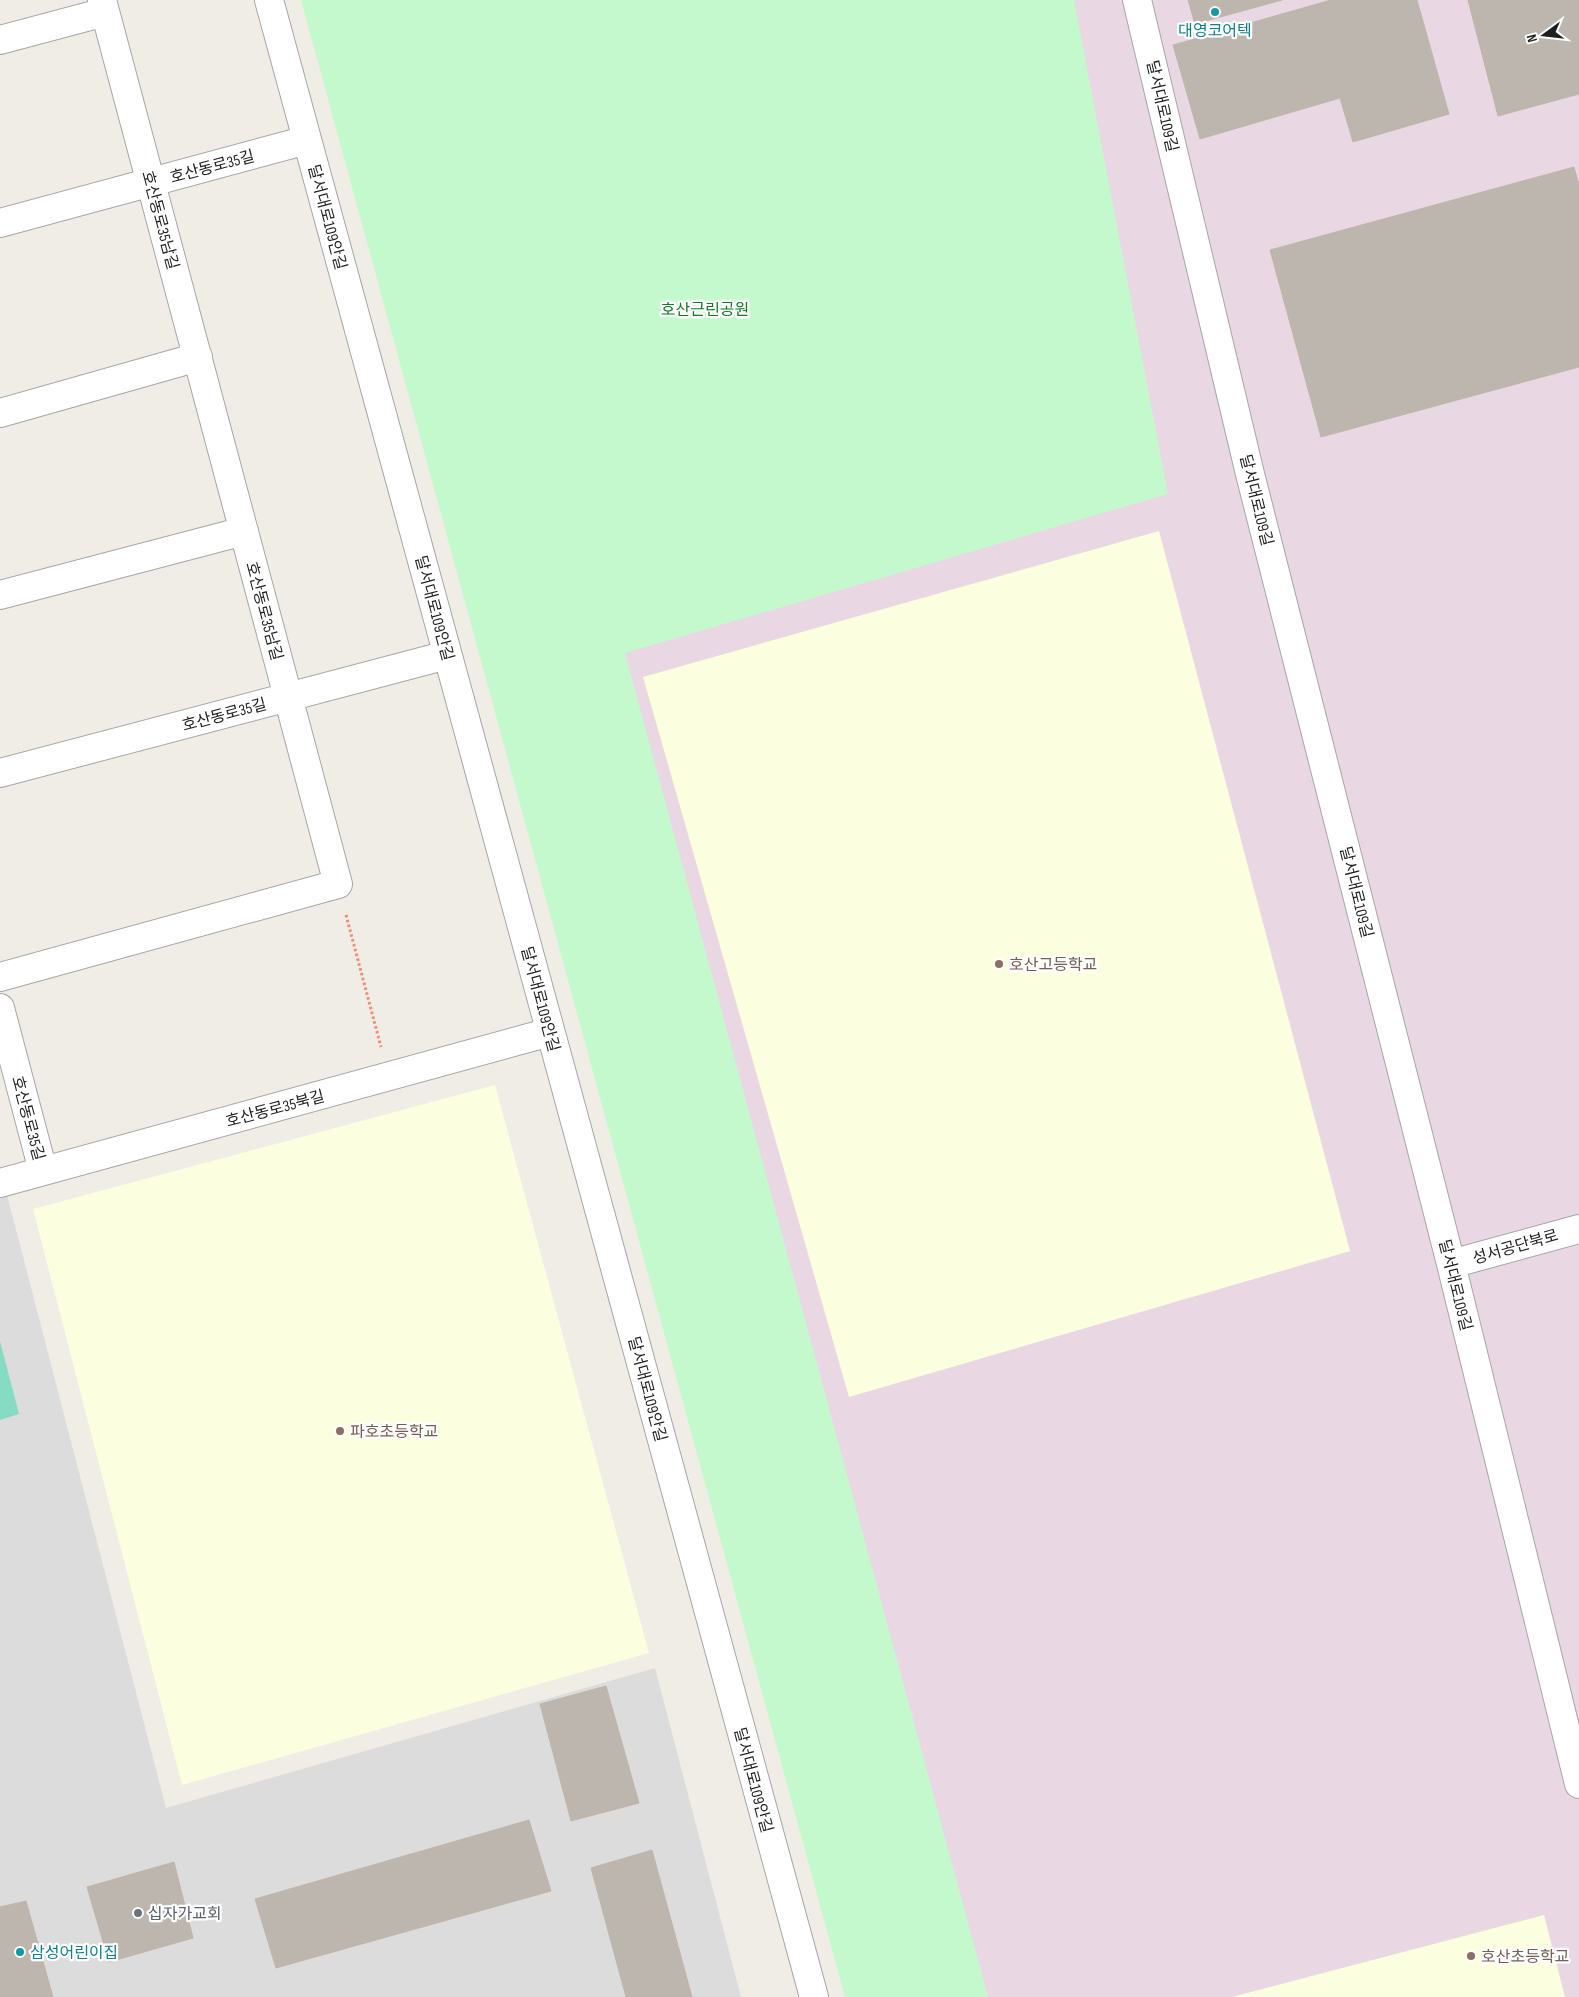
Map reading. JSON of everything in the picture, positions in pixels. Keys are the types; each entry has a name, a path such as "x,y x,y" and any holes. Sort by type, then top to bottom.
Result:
{"street":[{"name":"달서대로109안길","path":"269,0 814,1997"},
{"name":"달서대로109길","path":"1137,0 1250,474 1451,1264 1579,1784"},
{"path":"0,40 104,6"},
{"name":"호산동로35남길","path":"104,6 338,884"},
{"name":"호산동로35길","path":"0,223 307,140"},
{"path":"0,413 198,357"},
{"path":"0,595 244,531"},
{"name":"호산동로35길","path":"0,773 448,655"},
{"path":"0,977 338,884"},
{"name":"호산동로35길","path":"0,1008 43,1171"},
{"name":"호산동로35북길","path":"0,1183 550,1032"},
{"name":"성서공단북로","path":"1451,1264 1579,1228"}],"path":[{"path":"338,884 389,1076"}],"shaded area":[{"path":"339,0 1579,0 1579,1997 880,1997"},
{"name":"호산고등학교","path":"1159,531 1350,1251 849,1397 643,677"},
{"name":"파호초등학교","path":"495,1085 649,1653 182,1785 33,1209"},
{"path":"6,1191 166,1808 655,1668 741,1997 0,1997 0,1193"},
{"name":"호산초등학교","path":"1544,1915 1565,1997 1232,1997"}],"green space":[{"name":"호산근린공원","path":"301,0 1074,0 1168,494 625,653 988,1997 845,1997"},
{"path":"0,1341 19,1414 0,1420"}],"building":[{"name":"대영코어텍","path":"1188,0 1282,0 1195,24"},
{"path":"1331,0 1417,0 1449,114 1353,142 1340,98 1200,139 1173,45"},
{"path":"1468,0 1579,0 1579,94 1498,116"},
{"path":"1574,167 1579,185 1579,367 1321,437 1270,250"},
{"path":"606,1686 639,1803 571,1821 540,1704"},
{"path":"529,1820 551,1891 276,1968 255,1899"},
{"path":"652,1850 692,1997 626,1997 591,1868"},
{"path":"174,1862 193,1938 109,1962 87,1887"},
{"name":"삼성어린이집","path":"26,1901 53,1997 0,1997 0,1907"}],"place":[{"name":"대영코어텍","path":"1215,12"},
{"name":"호산고등학교","path":"999,964"},
{"name":"파호초등학교","path":"340,1431"},
{"name":"십자가교회","path":"138,1913"},
{"name":"삼성어린이집","path":"20,1952"},
{"name":"호산초등학교","path":"1471,1956"}]}
